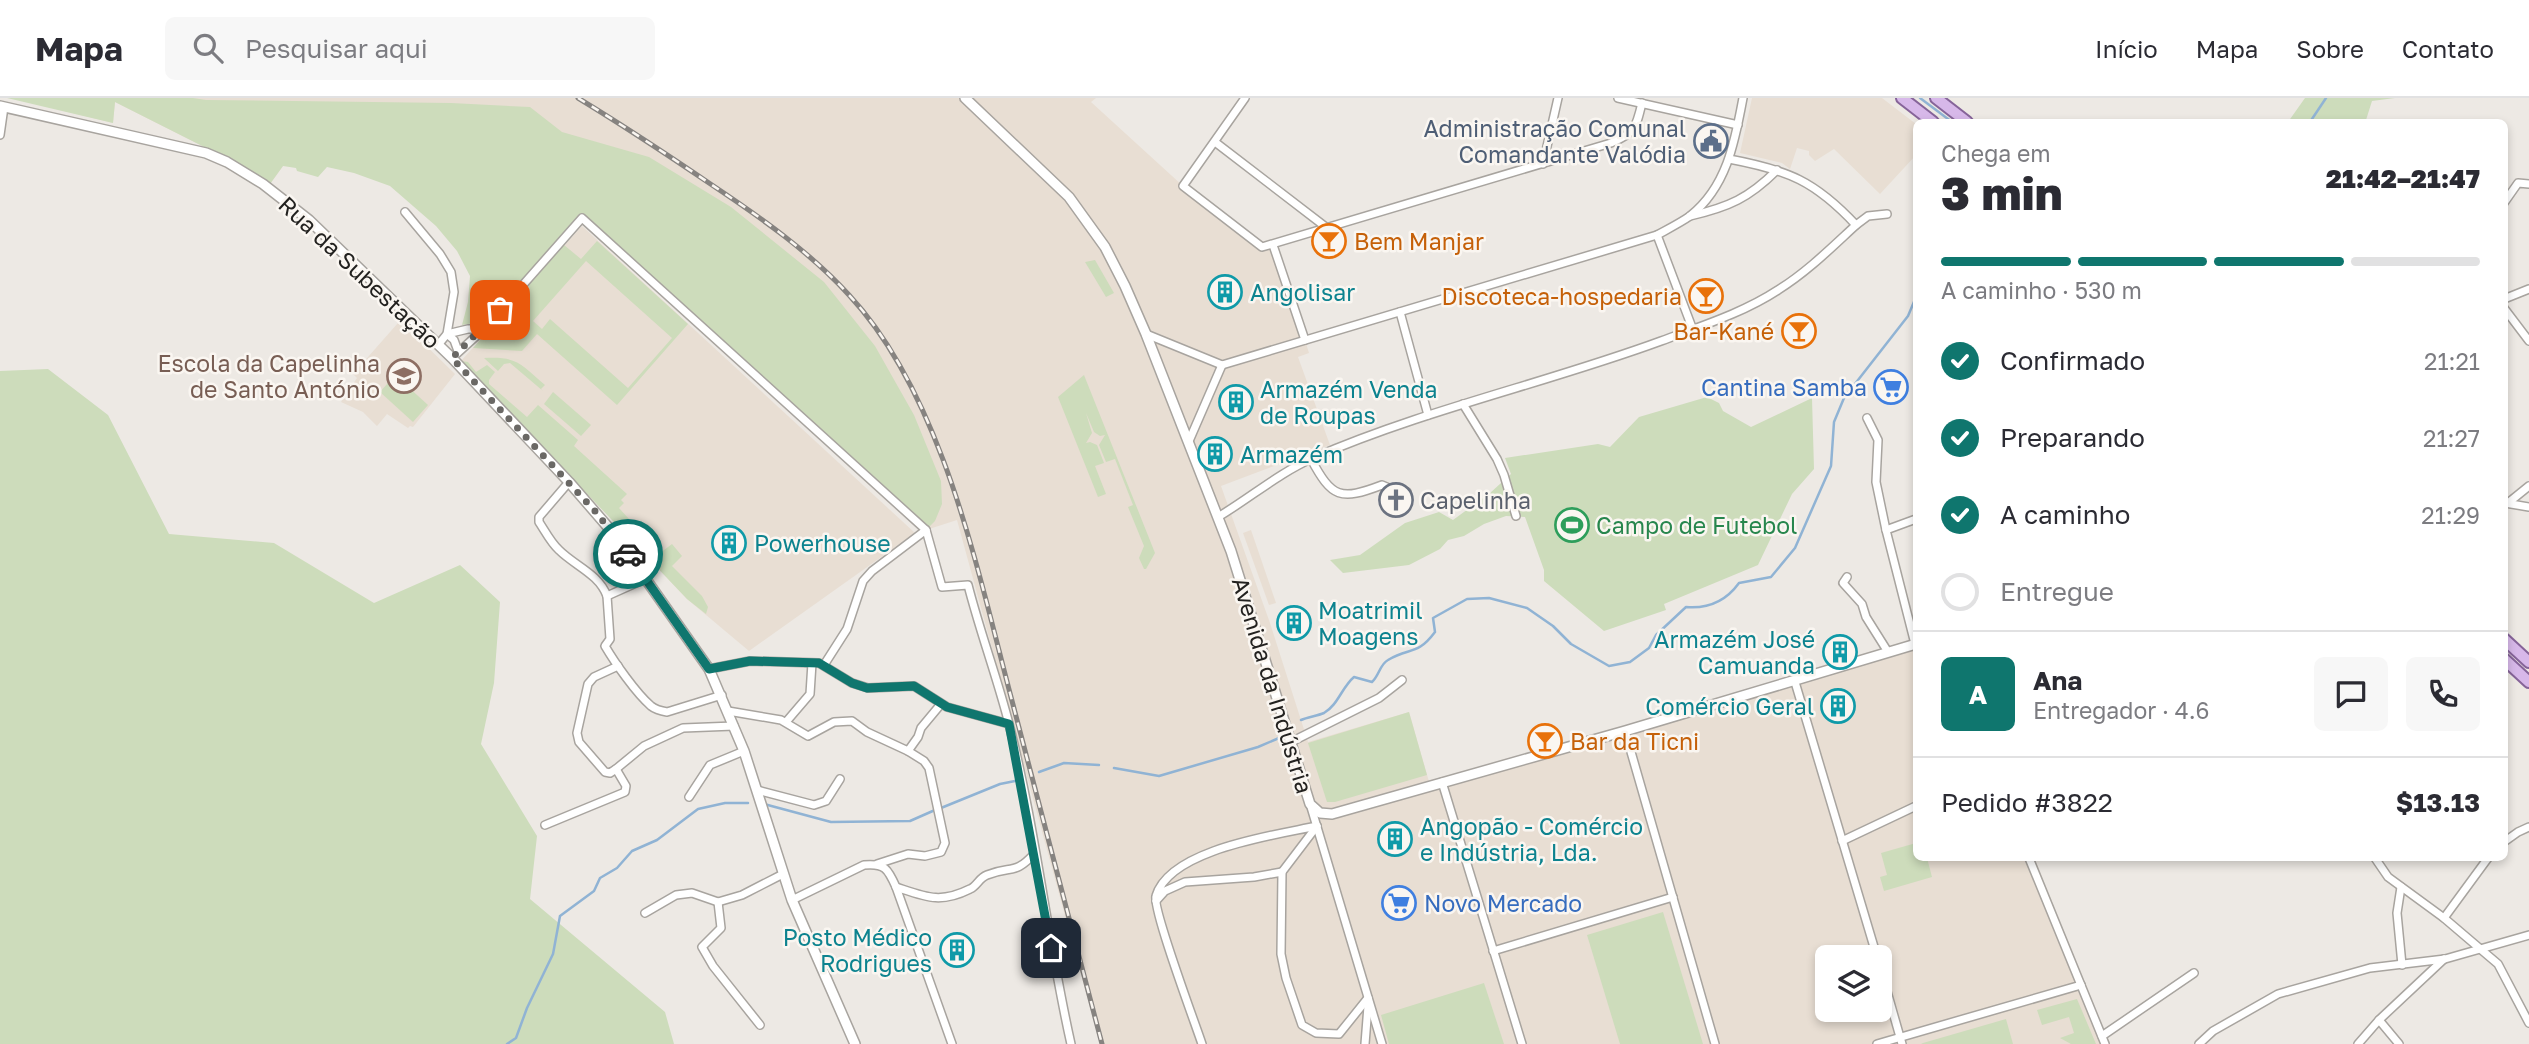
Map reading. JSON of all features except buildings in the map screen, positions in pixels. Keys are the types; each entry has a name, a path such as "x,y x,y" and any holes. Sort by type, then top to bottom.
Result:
{"main road":[{"path":"1902,98 1929,119"},
{"path":"1937,98 1963,119"},
{"path":"2508,643 2529,662"},
{"path":"2508,663 2529,682"}],"street":[{"name":"Avenida da Indústria","path":"965,98 1045,172 1087,220 1104,247 1146,334 1218,517 1237,569 1310,804 1320,813 1332,814 1625,731 1913,645"},
{"path":"1245,98 1183,186 1262,247 1543,164 1630,135 1637,125 1642,103"},
{"path":"1543,164 1558,98"},
{"path":"1618,98 1738,125"},
{"path":"1146,334 1222,365 1657,235 1690,216 1720,183 1729,159 1743,98"},
{"path":"0,135 2,106"},
{"name":"Rua da Subestação","path":"2,106 171,143 227,162 263,184 309,220 438,345 455,354 614,534 709,669 744,751 792,900 855,1044"},
{"path":"1215,142 1326,228"},
{"path":"1729,159 1777,170 1826,195 1856,225"},
{"path":"1690,216 1740,201 1760,187 1777,170"},
{"path":"2508,197 2518,183 2529,184"},
{"path":"405,212 440,254 451,272 454,292 447,334 438,345"},
{"path":"1218,517 1311,459 1428,415 1617,357 1740,311 1777,291 1803,272 1868,216 1886,214"},
{"path":"455,354 484,329 582,218 926,530 942,587 968,586 1009,724 1071,1044"},
{"path":"1657,235 1693,330"},
{"path":"1273,245 1305,340"},
{"path":"2508,297 2529,289"},
{"path":"1399,312 1428,415"},
{"path":"2508,313 2529,341"},
{"path":"447,334 468,329 484,329"},
{"path":"447,334 454,340 455,354"},
{"path":"1189,442 1222,365"},
{"path":"1463,404 1497,459 1516,516"},
{"path":"1867,418 1878,440 1876,482 1913,633"},
{"path":"1311,459 1328,488 1342,494 1362,492 1382,485 1407,492"},
{"path":"569,482 545,509 539,522 558,549 604,587 610,639 605,646 618,666 650,706 658,711 667,712 722,695"},
{"path":"2508,502 2529,486"},
{"path":"2508,503 2529,507"},
{"path":"1886,530 1913,520"},
{"path":"824,665 847,629 863,581 872,571 926,530"},
{"path":"1847,577 1843,583 1862,604 1866,617 1888,652"},
{"path":"607,596 645,579"},
{"path":"709,669 750,661 824,665 852,683 867,688 914,686 941,704 1009,724"},
{"path":"786,722 810,694 812,663"},
{"path":"618,666 594,677 587,684 577,733 579,742 605,772 610,773 644,746 683,727 734,726"},
{"path":"1291,742 1379,698 1402,680"},
{"path":"1795,682 1873,945"},
{"path":"908,751 921,728 941,704"},
{"path":"728,711 786,722 808,736 834,722 852,721 867,732 908,751 929,768 945,842 941,852 925,856 908,854 877,864 864,865 792,900"},
{"path":"1625,731 1715,1044"},
{"path":"689,797 710,765 744,751"},
{"path":"545,825 625,792 626,786 616,769"},
{"path":"757,790 814,805 826,801 841,779"},
{"path":"1442,782 1522,1044"},
{"path":"1310,804 1382,1044"},
{"path":"1842,841 1913,807"},
{"path":"1317,825 1282,872 1281,954 1286,978 1303,1025 1316,1033 1339,1034 1368,998"},
{"path":"1202,1044 1158,918 1156,896 1165,881 1199,857 1224,846 1317,825"},
{"path":"2508,840 2529,827"},
{"path":"896,887 932,899 942,898 971,889 983,877 1020,868 1035,853"},
{"path":"2030,861 2104,1040 2194,973"},
{"path":"2377,861 2381,869 2401,887 2444,918 2498,964 2529,1023"},
{"path":"2444,918 2486,861"},
{"path":"877,864 888,871 896,887 953,1044"},
{"path":"1156,901 1165,891 1185,881 1254,877 1282,872"},
{"path":"645,913 683,893 692,892 718,902 742,895 783,874"},
{"path":"2401,887 2397,913 2402,965"},
{"path":"1493,951 1672,897"},
{"path":"718,902 721,928 703,943 702,947 713,966 760,1025"},
{"path":"2199,1044 2223,1024 2278,994 2370,968 2445,959 2529,934"},
{"path":"2358,1044 2379,1020 2445,959"},
{"path":"1877,1044 1901,1041 2081,985"},
{"path":"1365,1044 1368,998"},
{"path":"1892,1009 1901,1041"},
{"path":"2379,1020 2399,1044"}],"shaded area":[{"path":"12,98 1096,98 1091,102 1183,186 1262,247 1273,245 1305,340 1309,353 1298,357 1330,445 1221,486 1270,623 1308,742 1409,712 1430,785 1913,645 1913,861 2030,861 2105,1044 1100,1044 957,520 926,530 582,218 416,166 283,166 270,184 228,159 115,102 113,123"},
{"path":"1752,98 1882,98 1913,122 1913,158 1880,194 1834,149 1815,161 1809,151 1797,148 1790,169 1782,163 1740,153"},
{"path":"582,226 915,533 749,651 687,599 461,361"},
{"name":"Escola da Capelinha de Santo António","path":"398,323 415,335 455,374 413,427 408,428 387,414 377,426 363,412 341,402 357,378 353,374"},
{"path":"1251,530 1276,603 1269,605 1243,533"}],"green space":[{"path":"7,98 193,98 530,107 562,132 649,157 731,207 824,282 875,346 914,415 941,481 942,504 935,521 926,530 583,218 484,329 474,323 462,325 468,302 470,276 457,251 436,226 390,186 327,167 318,177 283,166 270,184 228,159 115,102 113,123"},
{"path":"2305,98 2395,98 2372,101 2366,119 2290,119"},
{"path":"597,241 688,324 617,405 537,334 522,351 473,348 564,245 581,259","holes":["586,261 672,338 628,388 550,319 542,329 533,321"]},
{"path":"1095,260 1114,293 1106,297 1085,262"},
{"path":"484,358 504,358 518,363 545,385 541,389 543,391 510,363 504,364 498,371"},
{"path":"461,361 468,362 476,372 487,365 495,372 489,384 527,417 538,405 578,440 574,446 627,494 621,500 624,503 619,508 660,553 672,544 682,556 672,566 702,596 708,607 706,614 687,599"},
{"path":"48,369 108,415 169,534 274,543 374,603 460,565 500,602 494,683 481,744 537,836 530,899 665,1012 674,1044 0,1044 0,371"},
{"path":"395,375 428,405 413,422 380,392"},
{"path":"1084,375 1155,553 1146,569 1139,558 1144,546 1128,507 1133,505 1115,459 1106,462 1099,445 1105,435 1100,436 1094,432 1086,413 1092,433 1086,443 1097,445 1104,463 1095,466 1106,494 1098,497 1058,397"},
{"path":"553,392 591,425 581,436 544,404"},
{"path":"1707,397 1719,403 1723,411 1751,427 1812,398 1814,469 1792,494 1758,565 1664,604 1666,610 1604,631 1544,581 1544,570 1525,517 1506,516 1484,524 1464,536 1448,540 1440,549 1409,565 1343,573 1330,560 1360,555 1405,523 1439,512 1453,520 1511,474 1505,458 1598,444 1610,447 1639,417"},
{"path":"1409,712 1427,775 1327,802 1308,743"},
{"path":"1913,844 1913,861 1928,861 1932,877 1884,891 1880,877 1887,875 1881,853"},
{"path":"1663,912 1703,1044 1620,1044 1587,935"},
{"path":"1484,983 1504,1044 1389,1044 1381,1015"},
{"path":"2077,999 2096,1044 2071,1044 2060,1038 2074,1033 2069,1017 2042,1025 2037,1010"},
{"path":"2006,1019 2013,1044 1921,1044 1923,1043"}],"waterway":[{"path":"1920,98 1948,119"},
{"path":"2312,119 2326,98"},
{"path":"1301,720 1329,710 1354,677 1372,682 1385,662 1423,645 1435,632 1433,618 1467,599 1489,598 1527,608 1553,626 1571,644 1609,666 1630,662 1649,648 1656,635 1686,607 1709,605 1723,599 1739,583 1771,577 1795,548 1831,466 1834,422 1844,398 1908,316 1913,304"},
{"path":"1114,768 1159,776 1258,747 1279,738"},
{"path":"1039,772 1064,763 1099,765"},
{"path":"941,808 1000,784 1015,781"},
{"path":"507,1044 516,1038 553,954 560,916 594,891 600,878 617,868 632,851 657,840 698,809 725,803 748,803"},
{"path":"764,804 831,822 910,821 935,810"}],"railway":[{"path":"578,98 730,197 801,250 849,295 881,336 909,382 932,432 969,539 1102,1044"}],"way so far":[{"path":"500,310 484,329 452,358 596,512 628,554"}],"place":[{"name":"Administração Comunal Comandante Valódia","path":"1711,141"},
{"name":"Bem Manjar","path":"1329,241"},
{"name":"Angolisar","path":"1225,292"},
{"name":"Discoteca-hospedaria","path":"1706,296"},
{"name":"Bar-Kané","path":"1799,331"},
{"name":"Escola da Capelinha de Santo António","path":"404,376"},
{"name":"Cantina Samba","path":"1891,387"},
{"name":"Armazém Venda de Roupas","path":"1236,402"},
{"name":"Armazém","path":"1215,454"},
{"name":"Capelinha","path":"1396,500"},
{"name":"Campo de Futebol","path":"1572,525"},
{"name":"Powerhouse","path":"729,543"},
{"name":"Moatrimil Moagens","path":"1294,623"},
{"name":"Armazém José Camuanda","path":"1840,652"},
{"name":"Comércio Geral","path":"1838,706"},
{"name":"Bar da Ticni","path":"1545,741"},
{"name":"Angopão - Comércio e Indústria, Lda.","path":"1395,839"},
{"name":"Novo Mercado","path":"1399,903"},
{"name":"Posto Médico Rodrigues","path":"957,950"}],"route":[{"path":"628,554 709,669 750,661 819,663 852,683 867,688 914,686 947,707 1009,724 1051,948"}]}
